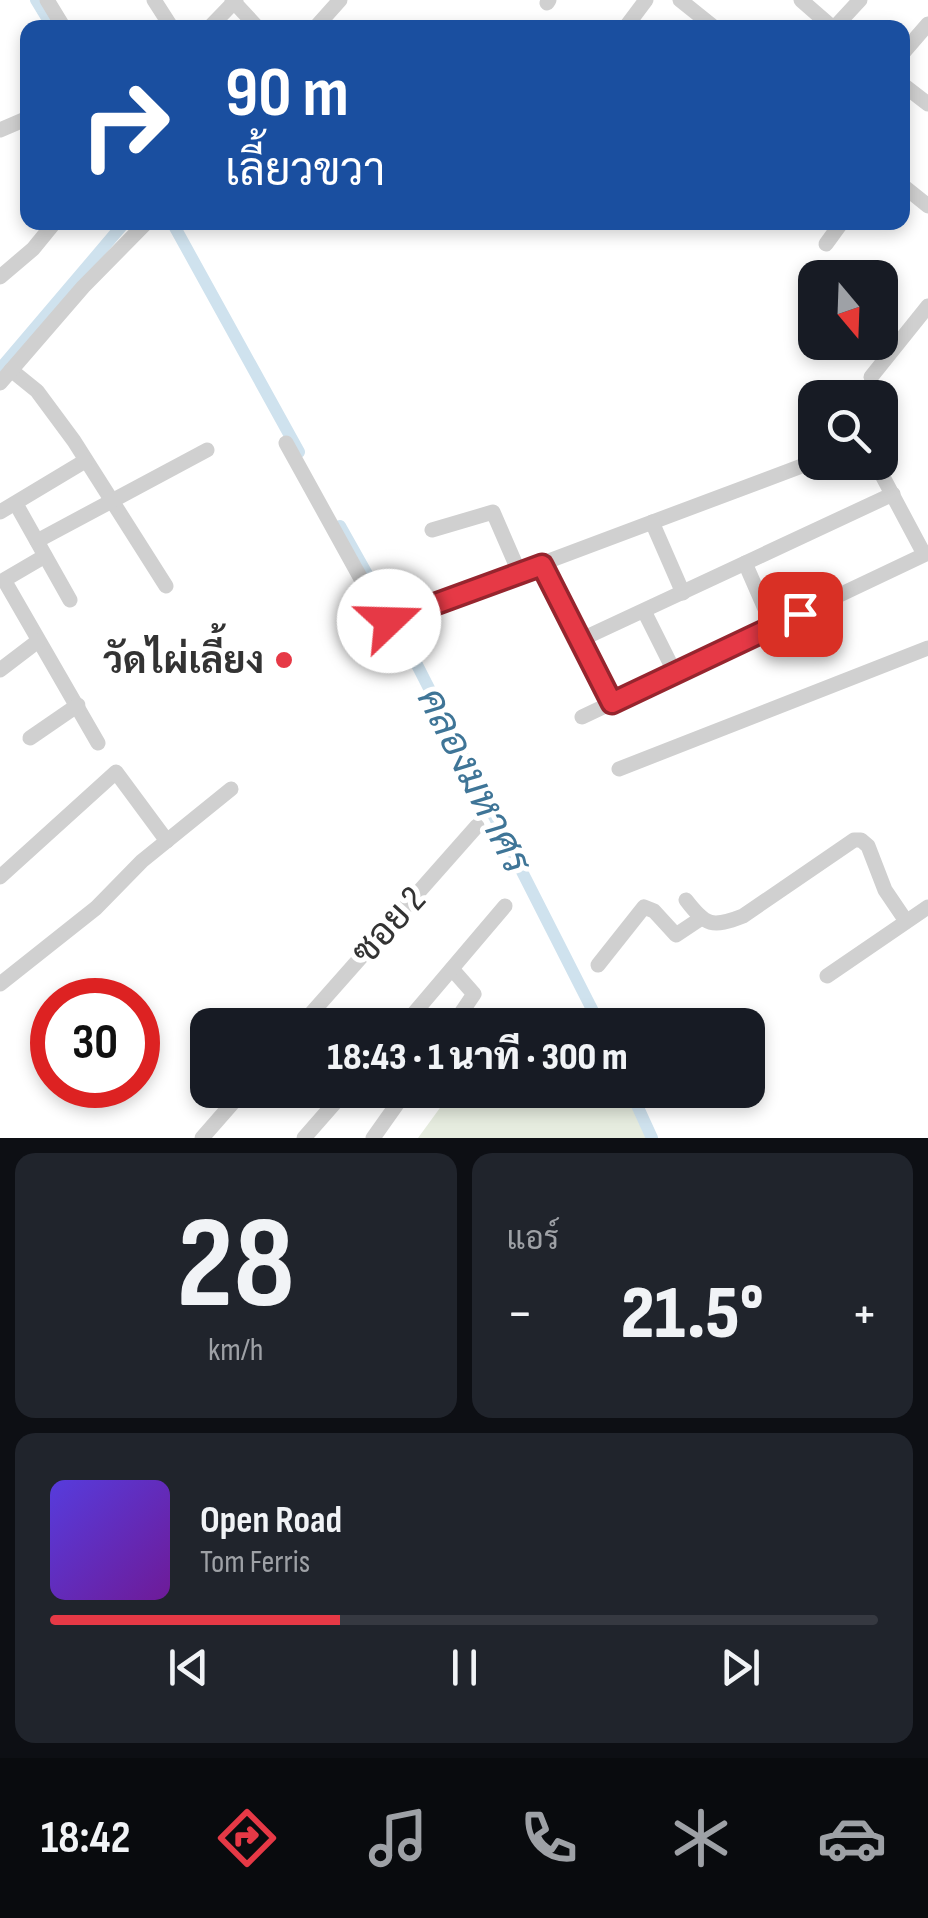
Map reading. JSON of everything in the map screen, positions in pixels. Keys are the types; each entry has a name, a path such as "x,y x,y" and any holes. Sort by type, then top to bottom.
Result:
{"street":[{"path":"680,0 705,20"},
{"path":"801,0 825,20"},
{"path":"841,20 860,0"},
{"path":"216,20 234,1 251,20"},
{"path":"910,45 928,24"},
{"path":"0,276 33,249 48,230"},
{"path":"138,230 5,377 37,391 116,502 166,586"},
{"path":"826,244 836,230"},
{"path":"871,377 928,306"},
{"path":"286,443 386,624 798,468"},
{"path":"98,743 2,577 116,502 207,450"},
{"path":"0,512 85,461"},
{"path":"582,717 926,554 885,480"},
{"path":"580,640 893,494"},
{"path":"16,504 70,600"},
{"path":"432,530 493,512 519,572"},
{"path":"652,522 683,593"},
{"path":"745,563 773,627"},
{"path":"542,565 612,703"},
{"path":"644,610 675,674"},
{"path":"0,670 38,641"},
{"path":"620,770 928,648"},
{"path":"30,738 78,705"},
{"path":"0,877 116,772 167,841"},
{"path":"0,984 96,908 167,841 232,789"},
{"name":"ซอย 2","path":"316,1008 477,826"},
{"path":"686,900 700,919 712,924 743,916 854,840 861,840 868,846 885,890 906,921"},
{"path":"419,1008 505,906"},
{"path":"827,976 928,907"},
{"path":"598,965 644,908 654,911 676,935 700,919"},
{"path":"452,969 474,994 465,1008"},
{"path":"202,1138 228,1108"},
{"path":"304,1138 330,1108"},
{"path":"373,1138 395,1108"}],"shaded area":[{"path":"440,1108 634,1108 648,1138 418,1138"}],"waterway":[{"name":"คลองมหาศร","path":"36,0 48,20"},
{"path":"0,369 118,230"},
{"name":"คลองมหาศร","path":"176,230 299,452"},
{"name":"คลองมหาศร","path":"340,526 409,649 591,1008"},
{"name":"คลองมหาศร","path":"638,1108 652,1138"}],"place":[{"name":"วัดไผ่เลี้ยง","path":"284,660"}],"route":[{"path":"389,621 542,565 612,703 800,614"}]}
